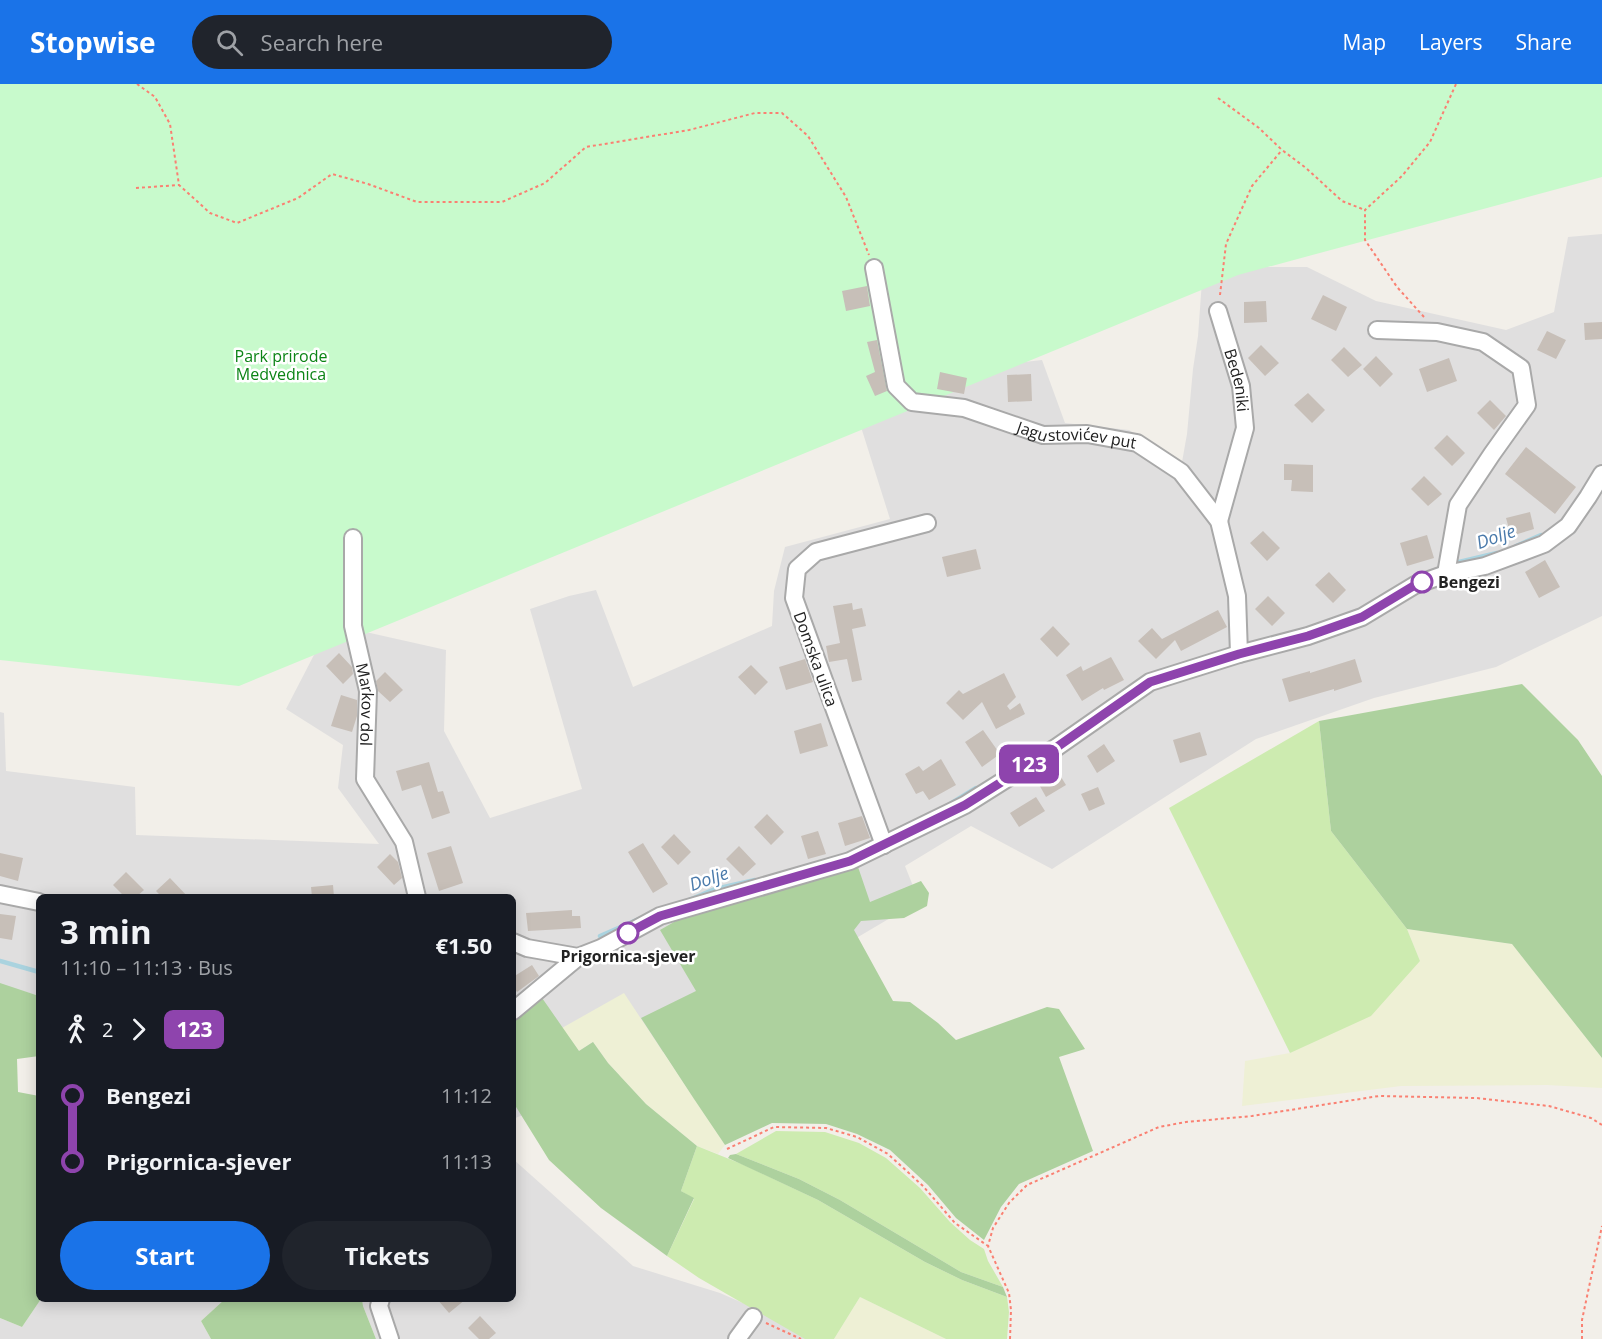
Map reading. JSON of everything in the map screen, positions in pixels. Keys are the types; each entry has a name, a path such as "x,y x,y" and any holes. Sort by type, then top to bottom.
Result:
{"street":[{"name":"Jagustovićev put","path":"874,268 896,386 912,402 964,408 1042,435 1087,434 1137,443 1181,472 1219,521 1237,596 1239,654"},
{"name":"Bedeniki","path":"1218,311 1241,386 1245,428 1219,521"},
{"path":"1377,330 1437,332 1483,342 1521,368 1527,405 1458,506 1446,574"},
{"path":"516,1009 578,957 601,948 660,916 850,861 965,805 1057,747 1150,682 1239,654 1308,636 1362,617 1415,585 1446,574 1485,566 1544,544 1568,526 1602,474"},
{"name":"Domska ulica","path":"884,844 794,598 797,569 816,552 927,523"},
{"name":"Markov dol","path":"353,538 353,626 368,692 365,779 404,842 416,894"},
{"path":"0,894 36,901"},
{"path":"516,943 527,948 578,957"},
{"path":"380,1302 379,1306 390,1339"},
{"path":"737,1339 753,1317"}],"path":[{"path":"137,84 155,97 170,124 179,185 210,213 237,223 298,198 333,174 417,201 502,202 545,183 586,147 689,130 755,113 782,113 808,136 846,197 874,268"},
{"path":"1437,332 1397,287 1365,240 1365,210 1402,176 1431,142 1456,84"},
{"path":"1218,98 1259,128 1342,201 1365,210"},
{"path":"1218,311 1226,244 1252,186 1282,150"},
{"path":"136,188 179,185"},
{"path":"988,1246 993,1228 1009,1203 1027,1185 1159,1127 1252,1116 1379,1096 1476,1098 1549,1106 1591,1118 1602,1125"},
{"path":"727,1149 774,1127 826,1128 857,1137 888,1154 923,1186 956,1223 988,1246 1009,1293 1010,1339"},
{"path":"1582,1339 1582,1320 1602,1226"},
{"path":"753,1317 801,1339"}],"shaded area":[{"path":"1602,234 1602,616 1496,667 1374,698 1256,739 1052,869 971,826 905,866 919,901 635,1069 516,1118 516,894 36,894 36,995 0,984 0,712 4,713 6,771 135,787 136,835 379,844 338,788 343,745 286,709 330,624 446,650 444,731 490,818 582,789 530,609 596,590 633,687 772,626 774,591 785,547 890,519 810,265 975,368 1042,360 1065,423 1129,430 1182,462 1198,336 1203,267 1307,267 1376,301 1506,330 1554,312 1568,237"},
{"path":"516,1162 633,1266 720,1293 820,1337 819,1339 376,1339 362,1302 516,1302"},
{"path":"39,1302 222,1302 201,1321 211,1339 0,1339 0,1318 22,1327"}],"green space":[{"name":"Park prirode Medvednica","path":"0,84 1602,84 1602,177 1238,275 239,686 0,660"},
{"path":"1522,684 1578,740 1602,776 1602,1058 1512,944 1407,929 1331,831 1319,721"},
{"path":"1319,721 1331,831 1407,929 1420,961 1371,1016 1290,1053 1169,808"},
{"path":"857,864 870,902 921,881 929,893 927,906 904,918 861,921 854,930 893,1001 910,1002 956,1040 1047,1007 1059,1009 1085,1049 1059,1057 1093,1151 1019,1184 1001,1207 984,1240 956,1218 928,1185 890,1150 857,1134 826,1124 772,1123 725,1145 641,1018 696,991 660,930 707,907 813,881"},
{"path":"1407,929 1512,944 1602,1058 1602,1088 1547,1085 1401,1086 1242,1106 1245,1061 1290,1053 1420,961"},
{"path":"0,983 36,995 36,1056 17,1059 18,1092 36,1095 36,1302 39,1302 22,1327 0,1318"},
{"path":"624,993 725,1145 718,1154 697,1146 646,1104 608,1063 593,1042 579,1051 562,1028"},
{"path":"540,995 579,1051 593,1042 608,1063 646,1104 697,1146 681,1191 694,1198 667,1256 601,1208 549,1160 516,1107 516,1014"},
{"path":"776,1131 825,1132 859,1143 886,1158 920,1188 950,1222 984,1249 1003,1287 961,1272 840,1200 799,1179 736,1154"},
{"path":"697,1146 744,1165 818,1200 925,1262 962,1280 1007,1297 1009,1312 1007,1339 946,1339 860,1297 834,1339 805,1339 699,1278 667,1256 694,1199 681,1191"},
{"path":"736,1154 799,1179 840,1200 961,1272 1003,1287 1007,1297 962,1280 925,1262 818,1200 728,1158"},
{"path":"860,1297 946,1339 834,1339"},
{"path":"222,1302 362,1302 376,1339 211,1339 201,1321"}],"building":[{"path":"867,286 870,306 846,311 842,291"},
{"path":"1323,295 1347,307 1336,331 1311,319"},
{"path":"1266,301 1267,322 1244,323 1244,302"},
{"path":"1602,322 1602,339 1585,340 1584,323"},
{"path":"1547,331 1566,340 1556,359 1537,350"},
{"path":"877,340 887,391 875,396 866,376 875,372 867,342"},
{"path":"1261,345 1279,363 1265,376 1248,358"},
{"path":"1344,347 1362,365 1348,377 1331,360"},
{"path":"1376,356 1393,374 1380,387 1363,369"},
{"path":"1449,358 1457,381 1427,392 1419,369"},
{"path":"940,372 967,378 964,394 937,389"},
{"path":"1031,374 1032,401 1008,402 1007,375"},
{"path":"1308,393 1325,410 1312,423 1294,405"},
{"path":"1490,400 1506,416 1494,430 1477,413"},
{"path":"1447,435 1465,453 1452,466 1434,448"},
{"path":"1526,447 1576,487 1555,514 1505,474"},
{"path":"1284,464 1313,465 1313,492 1291,491 1292,480 1284,480"},
{"path":"1424,476 1442,494 1428,506 1411,489"},
{"path":"1530,512 1534,529 1511,536 1506,518"},
{"path":"1263,531 1280,548 1267,561 1250,543"},
{"path":"1427,535 1434,558 1407,566 1400,543"},
{"path":"976,549 981,569 947,577 942,557"},
{"path":"1545,560 1560,587 1539,598 1525,572"},
{"path":"1329,572 1346,590 1333,603 1315,585"},
{"path":"1268,596 1285,613 1272,626 1255,609"},
{"path":"852,603 853,610 862,608 866,626 852,629 862,680 852,682 847,659 829,662 826,646 840,643 833,606"},
{"path":"1218,610 1227,627 1181,651 1175,640 1156,659 1138,641 1152,628 1162,639"},
{"path":"1053,626 1070,644 1057,657 1040,639"},
{"path":"339,653 352,667 353,674 343,684 326,666"},
{"path":"1111,657 1124,680 1104,690 1103,688 1082,701 1066,675 1081,666 1083,671"},
{"path":"805,659 813,682 786,690 779,667"},
{"path":"1355,659 1362,682 1289,702 1282,679"},
{"path":"751,665 768,682 755,695 738,677"},
{"path":"385,672 403,690 390,702 378,691 376,681"},
{"path":"1004,673 1016,697 1007,706 1010,710 1020,703 1025,714 996,729 982,702 963,720 946,703 959,690 963,694"},
{"path":"341,695 357,700 357,716 352,732 331,726"},
{"path":"821,723 828,746 800,754 794,731"},
{"path":"983,730 1000,754 982,767 965,742"},
{"path":"1200,732 1207,755 1180,763 1173,740"},
{"path":"1104,744 1115,761 1097,773 1087,756"},
{"path":"941,759 956,785 929,800 923,791 916,794 905,774 919,766 923,771"},
{"path":"429,762 438,792 443,791 450,813 432,819 421,785 402,791 396,771"},
{"path":"1056,769 1066,785 1046,797 1037,781"},
{"path":"1098,787 1105,804 1089,811 1081,794"},
{"path":"1036,797 1045,811 1019,827 1010,813"},
{"path":"767,814 784,832 771,845 754,827"},
{"path":"862,816 870,838 845,846 838,823"},
{"path":"818,831 826,854 808,859 801,836"},
{"path":"674,834 691,852 678,865 661,847"},
{"path":"643,843 668,884 653,893 628,852"},
{"path":"451,846 463,883 439,891 427,853"},
{"path":"739,846 756,864 743,876 726,859"},
{"path":"0,853 23,858 18,881 0,876"},
{"path":"390,854 398,862 402,878 394,885 377,867"},
{"path":"126,872 144,890 139,894 122,894 113,885"},
{"path":"170,878 185,894 159,894 156,891"},
{"path":"333,885 334,894 312,894 311,887"},
{"path":"572,910 572,916 580,916 581,928 528,931 526,913"},
{"path":"0,914 16,916 12,940 0,938"},
{"path":"532,965 539,976 517,992 516,975"},
{"path":"440,1302 462,1302 449,1313"},
{"path":"480,1316 496,1333 489,1339 479,1339 468,1328"}],"waterway":[{"name":"Dolje","path":"1516,546 1541,535"},
{"name":"Dolje","path":"1459,562 1497,553"},
{"name":"Dolje","path":"950,804 976,788"},
{"name":"Dolje","path":"689,900 715,889 755,880"},
{"name":"Dolje","path":"600,936 639,919"},
{"name":"Dolje","path":"0,961 36,971"}],"bus line":[{"name":"123","path":"628,933 660,916 850,861 965,805 1057,747 1150,682 1239,654 1308,636 1362,617 1422,582"}],"place":[{"name":"Bengezi","path":"1422,582"},
{"name":"Prigornica-sjever","path":"628,933"}]}
